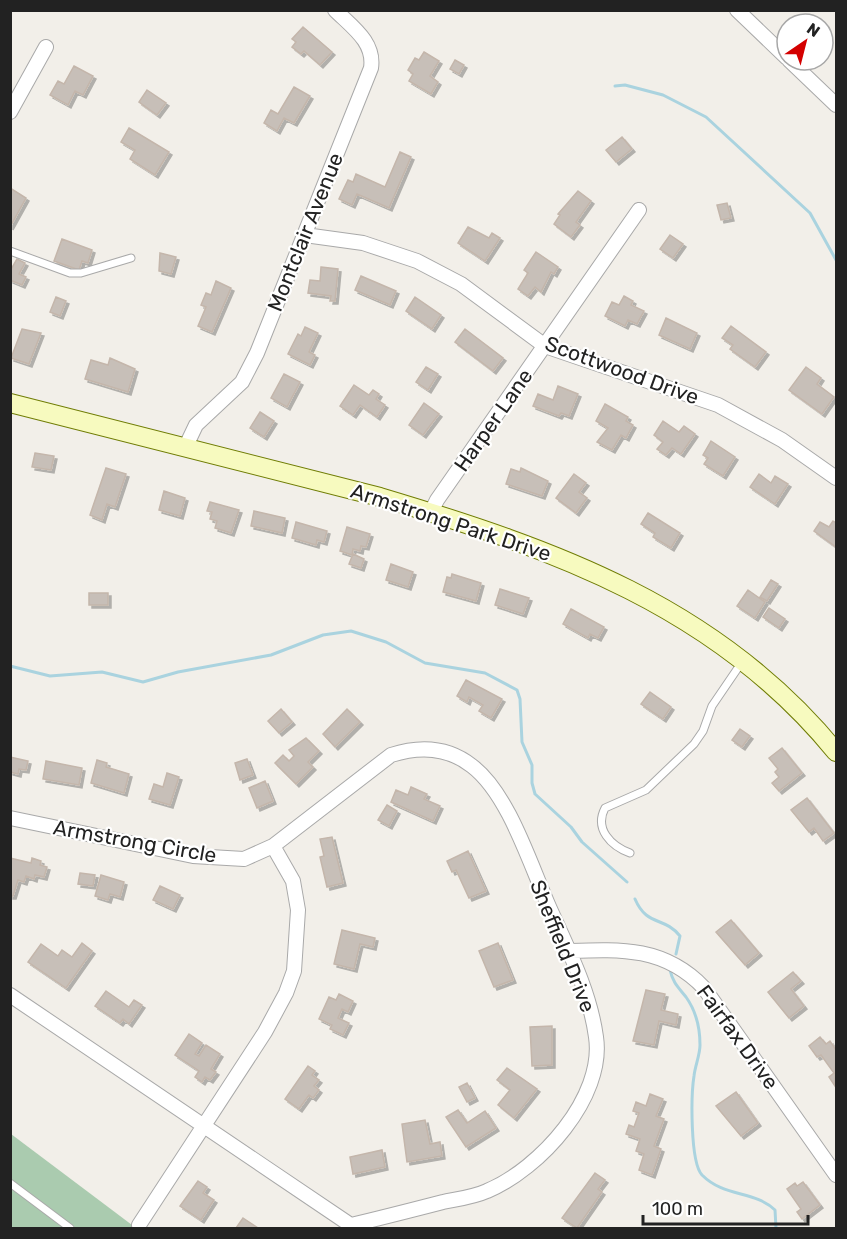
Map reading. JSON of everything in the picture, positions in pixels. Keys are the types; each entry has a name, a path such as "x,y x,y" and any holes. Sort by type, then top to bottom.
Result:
{"main road":[{"name":"Armstrong Park Drive","path":"10,403 186,446 431,512 597,572 668,609 742,662 788,700 837,752"}],"street":[{"name":"Montclair Avenue","path":"186,446 196,425 242,382 257,353 366,81 372,59 365,41 335,10"},
{"path":"737,10 775,47"},
{"path":"10,112 46,47"},
{"path":"802,72 837,105"},
{"name":"Harper Lane","path":"431,512 437,500 639,210"},
{"name":"Scottwood Drive","path":"305,235 363,243 417,261 461,284 545,346 718,405 782,440 837,478"},
{"name":"Sheffield Drive","path":"273,846 391,755 408,750 425,749 459,757 474,767 486,780 506,810 569,951 589,1007 597,1053 585,1096 561,1132 537,1158 491,1190 353,1227"},
{"name":"Armstrong Circle","path":"10,818 193,856 244,859 273,846"},
{"path":"139,1225 265,1032 286,993 294,971 298,910 293,881 273,846"},
{"name":"Fairfax Drive","path":"569,951 609,949 652,956 680,965 704,988 837,1175"},
{"path":"10,995 204,1124 353,1227"}],"lane":[{"path":"10,251 70,273 81,273 131,258"},
{"path":"630,853 616,846 605,834 601,818 605,808 646,790 694,744 703,731 712,706 742,662"},
{"path":"10,1183 70,1228"}],"green space":[{"path":"11,1134 136,1228 11,1228"}],"building":[{"path":"303,27 332,52 320,65 304,51 301,54 292,47 296,42 292,39"},
{"path":"424,52 439,61 430,76 438,82 431,94 409,81 413,74 408,70 415,58 419,60"},
{"path":"455,60 464,65 459,74 450,69"},
{"path":"74,66 93,76 83,95 75,91 68,105 50,95 58,81 64,84"},
{"path":"294,87 310,96 294,123 284,118 277,131 264,123 271,110 278,114"},
{"path":"147,90 166,103 157,115 139,102"},
{"path":"129,128 169,152 155,175 130,159 135,150 121,142"},
{"path":"622,137 632,149 616,162 606,150"},
{"path":"400,152 411,157 389,208 357,194 352,205 339,199 348,180 353,182 356,174 385,187"},
{"path":"10,188 26,198 10,227"},
{"path":"578,191 591,201 576,222 580,225 571,237 554,224 560,215 558,214"},
{"path":"727,203 731,218 721,220 717,205"},
{"path":"468,227 489,238 492,233 500,238 485,261 458,243"},
{"path":"670,235 683,244 673,258 660,249"},
{"path":"62,239 92,250 88,263 82,261 79,270 54,261"},
{"path":"536,252 558,267 554,274 551,272 541,292 535,287 528,296 518,289 528,273 524,270"},
{"path":"160,253 176,257 171,274 159,271"},
{"path":"17,259 25,263 19,274 26,277 22,285 10,280 10,271"},
{"path":"321,267 338,269 335,301 330,301 331,296 308,293 310,280 320,281"},
{"path":"361,276 396,291 390,305 355,290"},
{"path":"216,281 231,288 212,332 198,326 206,307 201,305 206,293 211,295"},
{"path":"624,296 633,301 631,305 644,311 637,324 628,320 625,326 605,316 612,302 619,305"},
{"path":"56,297 66,301 60,316 50,312"},
{"path":"415,297 441,315 432,329 406,311"},
{"path":"666,318 697,333 690,349 659,335"},
{"path":"731,326 766,352 755,367 730,349 733,345 722,338"},
{"path":"305,327 318,333 309,352 315,355 310,365 288,354 298,334 301,336"},
{"path":"22,329 41,333 29,364 11,358"},
{"path":"465,329 503,358 493,371 455,342"},
{"path":"110,358 135,369 128,392 85,379 91,360 108,365"},
{"path":"426,367 438,374 428,390 416,382"},
{"path":"806,367 821,378 817,384 834,397 822,414 789,390"},
{"path":"284,374 300,382 287,407 271,398"},
{"path":"354,385 369,395 373,390 379,394 376,399 385,405 377,417 360,405 353,415 340,406"},
{"path":"558,386 578,394 569,416 561,413 559,416 533,406 538,394 553,400"},
{"path":"424,403 439,414 423,435 409,425"},
{"path":"605,404 628,417 626,421 633,425 626,438 621,435 612,450 597,442 608,428 596,421"},
{"path":"260,412 274,421 264,437 250,428"},
{"path":"663,421 679,432 684,426 695,434 681,454 672,448 666,455 657,449 663,442 654,435"},
{"path":"711,441 735,457 723,476 704,464 708,458 703,455"},
{"path":"35,453 54,456 51,470 32,467"},
{"path":"106,468 126,474 115,507 107,504 102,520 90,515"},
{"path":"521,468 548,481 542,496 506,484 511,469 520,472"},
{"path":"574,474 586,483 579,492 587,498 576,513 556,498"},
{"path":"759,474 771,483 775,476 788,484 775,504 750,487"},
{"path":"164,491 185,498 180,516 159,510"},
{"path":"210,502 239,510 231,533 215,528 217,521 210,519 212,512 207,511"},
{"path":"254,511 285,518 282,533 251,526"},
{"path":"648,513 680,533 671,548 653,537 655,533 641,524"},
{"path":"833,521 836,523 836,547 814,531 820,522 829,527"},
{"path":"296,522 327,531 324,542 317,540 316,545 292,538"},
{"path":"347,527 370,534 366,547 361,546 360,551 353,549 352,555 340,551"},
{"path":"353,554 364,559 361,568 349,564"},
{"path":"391,564 413,572 408,587 386,580"},
{"path":"452,574 481,583 476,601 443,592 447,577 451,578"},
{"path":"771,580 778,584 767,601 760,597"},
{"path":"500,589 529,598 523,614 495,605"},
{"path":"748,590 765,602 755,618 737,606"},
{"path":"89,593 108,593 108,605 89,605"},
{"path":"769,608 785,619 779,628 763,617"},
{"path":"571,609 604,627 598,638 590,634 588,638 563,624"},
{"path":"466,680 502,699 491,718 479,711 483,705 469,697 467,702 457,696"},
{"path":"650,692 671,707 663,719 641,704"},
{"path":"281,709 292,722 279,733 268,721"},
{"path":"347,709 360,722 335,747 323,734"},
{"path":"740,729 750,736 742,747 732,740"},
{"path":"306,738 319,751 308,762 313,767 296,784 275,763 283,755 289,761 294,756 289,750"},
{"path":"782,748 802,773 779,791 772,783 779,777 775,772 778,769 769,758"},
{"path":"10,757 28,761 26,770 19,769 18,774 10,772"},
{"path":"247,759 253,775 240,780 235,763"},
{"path":"97,760 107,763 106,767 129,774 124,793 91,783"},
{"path":"46,761 82,768 79,785 43,779"},
{"path":"167,773 179,777 170,805 149,799 154,784 163,787"},
{"path":"265,781 273,801 257,808 249,788"},
{"path":"411,787 427,794 424,799 440,806 433,821 391,802 396,790 408,795"},
{"path":"807,798 834,833 823,841 814,828 809,832 791,810"},
{"path":"387,805 397,811 389,826 378,820"},
{"path":"332,837 343,883 327,887 320,857 324,856 320,839"},
{"path":"468,851 486,891 469,898 456,870 452,872 447,861"},
{"path":"10,858 31,863 32,858 41,861 40,865 47,867 44,877 35,875 34,879 26,876 24,882 18,880 13,896 10,896"},
{"path":"80,873 95,875 93,886 78,884"},
{"path":"101,875 124,882 120,897 110,894 108,900 95,896"},
{"path":"160,886 180,895 173,909 153,900"},
{"path":"731,920 759,953 745,965 716,932"},
{"path":"342,930 375,938 373,947 360,944 354,969 334,964"},
{"path":"82,943 92,951 66,988 28,962 41,944 58,956 62,950 72,957"},
{"path":"498,943 513,980 494,987 479,951"},
{"path":"793,972 801,981 791,989 804,1006 789,1018 768,992"},
{"path":"646,990 665,994 661,1010 678,1014 676,1025 659,1021 654,1045 633,1041"},
{"path":"106,991 129,1007 134,1000 142,1005 129,1024 123,1019 120,1023 95,1006"},
{"path":"339,994 353,1001 348,1012 342,1009 338,1018 349,1023 343,1035 330,1029 332,1025 319,1019 329,997 336,1000"},
{"path":"552,1026 552,1065 532,1066 530,1027"},
{"path":"189,1034 202,1043 195,1054 199,1056 206,1045 220,1054 211,1069 216,1072 210,1080 205,1077 202,1082 195,1077 199,1071 175,1055"},
{"path":"820,1037 826,1044 830,1041 836,1050 835,1086 829,1077 834,1073 821,1055 817,1057 809,1046"},
{"path":"308,1066 315,1071 312,1075 319,1080 314,1086 319,1090 313,1098 309,1095 299,1109 285,1099"},
{"path":"507,1068 537,1089 514,1118 498,1105 510,1090 497,1080"},
{"path":"467,1083 475,1098 467,1102 459,1087"},
{"path":"736,1092 758,1123 741,1136 716,1106"},
{"path":"650,1094 663,1099 656,1116 664,1119 654,1146 661,1149 652,1175 639,1170 644,1154 636,1151 640,1139 626,1134 629,1125 634,1127 639,1113 633,1111 636,1102 646,1106"},
{"path":"458,1110 467,1123 485,1111 496,1128 466,1147 446,1117"},
{"path":"425,1120 430,1144 440,1142 442,1156 407,1162 402,1124"},
{"path":"382,1150 385,1167 353,1174 350,1157"},
{"path":"595,1173 605,1180 598,1189 602,1192 577,1228 562,1218"},
{"path":"198,1181 207,1187 203,1193 214,1200 201,1220 180,1206"},
{"path":"803,1182 820,1205 802,1219 797,1212 801,1209 787,1189 795,1183 797,1186"},
{"path":"243,1218 258,1228 236,1228"}],"waterway":[{"path":"615,86 625,85 663,95 706,117 810,213 836,260"},
{"path":"10,666 50,676 102,672 143,682 178,672 271,655 323,635 351,631 386,642 425,663 485,673 517,690 520,699 522,742 532,765 532,783 535,794 571,827 582,842 627,882"},
{"path":"635,899 645,914 668,926 680,936 676,954"},
{"path":"670,970 674,982 692,1008 699,1032 700,1049 692,1098 693,1143 698,1168 702,1175 720,1187 758,1199 775,1210 776,1228"}]}
